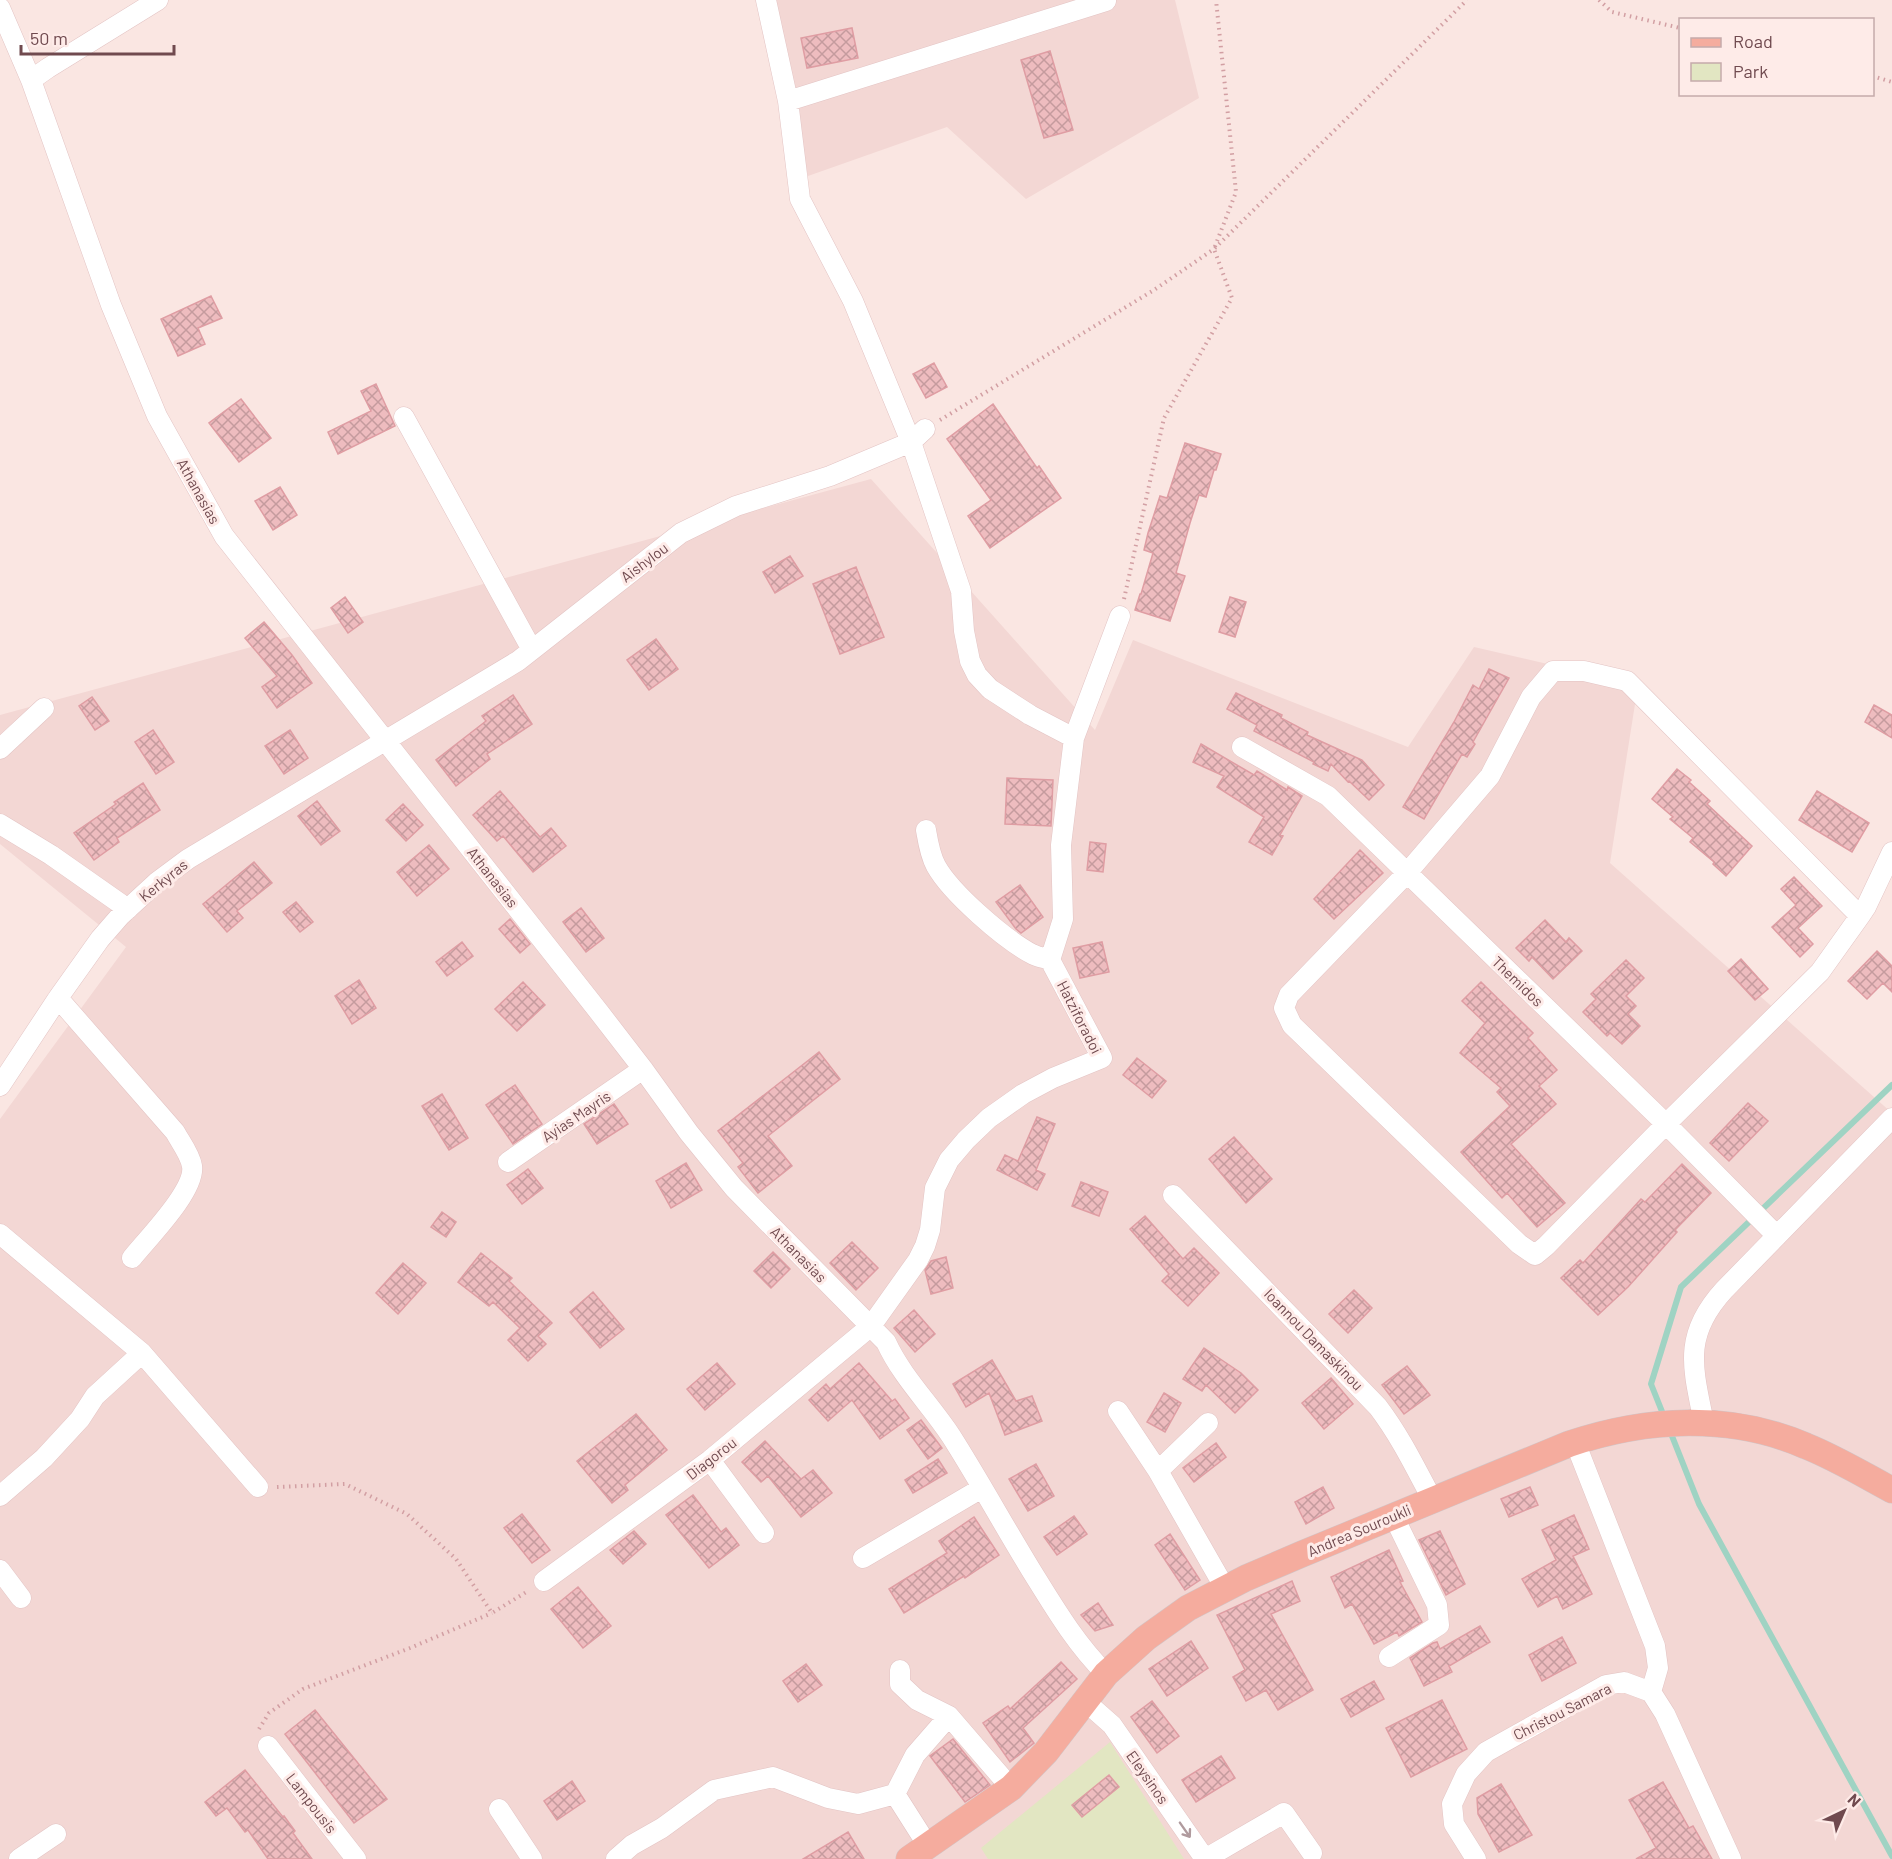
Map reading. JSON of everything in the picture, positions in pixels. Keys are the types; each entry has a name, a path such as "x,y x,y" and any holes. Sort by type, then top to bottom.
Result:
{"main road":[{"name":"Andrea Souroukli","path":"918,1852 1011,1788 1046,1752 1106,1674 1146,1638 1188,1608 1246,1578 1393,1515 1575,1442 1649,1424 1692,1423 1737,1426 1784,1437 1829,1456 1892,1490"}],"street":[{"path":"31,80 158,0"},
{"path":"766,0 788,101 800,199 854,301 910,442 961,591 966,645 970,661 977,675 990,689 1030,715 1074,738"},
{"path":"788,101 1052,8 1106,1"},
{"name":"Athanasias","path":"0,8 31,80 111,305 157,417 224,536 387,741 643,1069 689,1133 734,1188 886,1342 895,1362 938,1418 1061,1619 1087,1656 1106,1674"},
{"path":"404,417 532,650"},
{"name":"Aishylou","path":"387,741 518,661 681,533 736,506 830,476 910,442 926,429"},
{"path":"926,830 936,865 953,889 988,922 1020,946 1050,960 1063,919 1061,845 1074,738 1120,616"},
{"path":"1860,916 1627,681 1584,671 1553,671 1531,697 1490,776 1407,873 1289,994 1284,1008 1292,1025 1360,1092 1519,1245 1535,1255 1820,972 1860,916 1866,907 1892,852"},
{"path":"0,749 44,708"},
{"name":"Kerkyras","path":"0,1086 100,939 157,882 188,859 387,741"},
{"name":"Themidos","path":"1242,747 1328,796 1666,1124 1772,1231"},
{"path":"0,824 51,855 128,909"},
{"name":"Hatziforadoi","path":"871,1326 926,1246 935,1188 949,1160 966,1140 989,1119 1023,1094 1053,1078 1102,1058 1050,960"},
{"path":"58,998 175,1132 192,1167 191,1181 182,1196 132,1258"},
{"name":"Ayias Mayris","path":"508,1162 643,1069"},
{"path":"1692,1423 1693,1366 1698,1329 1704,1314 1772,1231 1892,1118"},
{"path":"1837,1190 1892,1134"},
{"name":"Ioannou Damaskinou","path":"1173,1195 1378,1407 1394,1427 1432,1499"},
{"path":"0,1234 142,1353 258,1487"},
{"name":"Diagorou","path":"544,1581 710,1460 871,1326"},
{"path":"0,1497 44,1458 80,1419 95,1396 142,1353"},
{"path":"1118,1411 1158,1471 1226,1590"},
{"path":"1158,1471 1208,1423"},
{"path":"1575,1442 1655,1646 1658,1668 1651,1692 1665,1714 1731,1859"},
{"path":"710,1460 764,1533"},
{"path":"863,1558 982,1488"},
{"path":"1389,1658 1439,1625 1437,1605 1393,1515"},
{"path":"0,1570 21,1598"},
{"path":"900,1670 900,1684 917,1700 949,1716 1011,1788"},
{"name":"Christou Samara","path":"1476,1859 1454,1824 1452,1804 1466,1774 1486,1752 1606,1685 1624,1682 1651,1692"},
{"name":"Eleysinos","path":"1083,1705 1095,1710 1112,1725 1205,1859"},
{"path":"616,1859 632,1845 662,1828 714,1790 773,1777 828,1798 858,1804 895,1794 915,1755 949,1716"},
{"name":"Lampousis","path":"268,1746 356,1859"},
{"path":"895,1794 918,1852"},
{"path":"499,1809 532,1859"},
{"path":"1205,1859 1284,1813 1312,1853"},
{"path":"20,1859 56,1834"}],"path":[{"path":"1120,616 1164,418 1232,298 1214,249 1236,192 1216,0"},
{"path":"926,429 1154,290 1214,249 1467,0"},
{"path":"1599,0 1612,12 1679,28"},
{"path":"1874,77 1892,82"},
{"path":"258,1487 345,1484 407,1514 456,1559 492,1613"},
{"path":"268,1746 255,1736 269,1713 303,1689 410,1648 492,1613 544,1581"}],"shaded area":[{"path":"772,0 1175,0 1199,98 1026,199 947,127 808,176"},
{"path":"871,479 1095,730 1133,640 1408,747 1474,647 1638,685 1610,863 1892,1113 1892,1859 0,1859 0,1119 126,947 0,844 0,715"}],"green space":[{"path":"1110,1742 1184,1859 988,1859 981,1848"}],"building":[{"path":"852,28 858,58 807,68 801,38"},
{"path":"1050,51 1073,130 1044,138 1021,60"},
{"path":"211,296 222,318 198,328 205,344 178,356 161,319"},
{"path":"934,363 947,387 926,398 913,374"},
{"path":"376,384 395,426 338,454 328,432 371,411 361,391"},
{"path":"241,399 271,438 239,462 209,423"},
{"path":"993,404 1037,468 1039,466 1061,498 990,548 968,516 991,500 947,439"},
{"path":"1185,443 1221,454 1206,497 1199,495 1190,523 1176,573 1185,576 1170,621 1135,610 1153,553 1144,550 1148,533 1160,496 1167,498"},
{"path":"280,487 297,515 273,530 255,501"},
{"path":"790,556 803,576 775,593 763,572"},
{"path":"856,567 884,637 840,654 813,584"},
{"path":"345,597 363,622 348,633 331,608"},
{"path":"1230,597 1246,602 1235,637 1219,632"},
{"path":"264,622 312,683 277,708 262,687 277,676 245,638"},
{"path":"656,639 678,669 649,690 627,660"},
{"path":"1489,669 1509,678 1473,742 1475,744 1467,757 1462,754 1424,819 1403,807 1454,722 1473,685 1479,689"},
{"path":"1236,693 1282,715 1281,718 1308,732 1307,735 1362,760 1384,785 1369,800 1331,764 1328,771 1254,731 1257,725 1227,709"},
{"path":"513,695 532,724 487,754 490,759 456,786 436,760 486,721 482,716"},
{"path":"92,697 109,721 95,730 79,706"},
{"path":"1874,705 1892,715 1892,738 1865,722"},
{"path":"153,730 174,762 156,774 135,742"},
{"path":"290,730 308,758 284,774 265,746"},
{"path":"1201,744 1254,775 1257,771 1287,790 1288,787 1302,796 1280,835 1283,836 1272,855 1249,842 1264,817 1217,787 1224,776 1193,762"},
{"path":"1677,769 1691,780 1689,782 1710,801 1707,804 1752,846 1726,876 1713,864 1714,862 1690,842 1693,838 1670,819 1673,817 1652,799"},
{"path":"1007,778 1053,780 1051,826 1005,824"},
{"path":"143,783 160,810 117,838 119,842 94,860 74,833"},
{"path":"500,791 540,837 551,828 566,846 533,872 503,836 497,841 473,815"},
{"path":"1817,791 1869,823 1852,852 1799,820"},
{"path":"317,801 340,831 321,845 298,816"},
{"path":"403,804 423,825 406,841 386,820"},
{"path":"1090,842 1106,844 1103,872 1087,870"},
{"path":"429,845 449,869 417,896 397,872"},
{"path":"1360,850 1383,873 1334,919 1314,899"},
{"path":"254,862 272,883 237,911 243,918 227,932 203,904"},
{"path":"1794,877 1822,906 1798,928 1813,944 1800,957 1772,927 1796,905 1781,889"},
{"path":"1020,885 1043,917 1021,933 996,902"},
{"path":"296,902 313,922 300,932 283,912"},
{"path":"581,908 604,938 586,952 563,922"},
{"path":"510,919 530,944 520,953 499,929"},
{"path":"1545,920 1566,942 1569,938 1582,951 1553,979 1532,957 1529,961 1516,948"},
{"path":"462,942 473,956 447,976 436,962"},
{"path":"1102,942 1109,972 1080,978 1073,948"},
{"path":"1877,951 1892,966 1892,992 1883,983 1867,999 1848,981"},
{"path":"1741,959 1768,989 1755,1000 1728,971"},
{"path":"1626,960 1644,978 1626,996 1636,1006 1628,1014 1640,1026 1622,1044 1610,1033 1607,1036 1583,1012 1596,999 1591,994"},
{"path":"359,980 376,1008 352,1024 335,996"},
{"path":"523,982 545,1005 517,1031 495,1009"},
{"path":"1481,982 1533,1033 1528,1038 1557,1070 1539,1086 1556,1104 1511,1144 1565,1203 1537,1227 1507,1193 1502,1198 1461,1152 1510,1106 1497,1092 1501,1088 1460,1053 1485,1023 1462,1001"},
{"path":"819,1052 840,1079 768,1136 792,1166 758,1193 738,1167 743,1163 718,1131"},
{"path":"1137,1058 1166,1081 1152,1098 1123,1075"},
{"path":"515,1085 542,1124 513,1144 486,1105"},
{"path":"442,1094 468,1138 449,1150 422,1106"},
{"path":"1748,1103 1768,1121 1729,1161 1710,1143"},
{"path":"614,1104 628,1124 597,1144 584,1124"},
{"path":"1037,1117 1055,1124 1036,1170 1045,1174 1037,1190 997,1170 1005,1155 1018,1161"},
{"path":"1234,1137 1272,1179 1246,1203 1209,1159"},
{"path":"686,1163 702,1190 671,1208 656,1181"},
{"path":"1682,1164 1711,1193 1675,1230 1677,1232 1628,1287 1598,1315 1561,1278 1580,1260 1583,1263 1641,1199 1645,1202"},
{"path":"528,1169 543,1188 522,1204 507,1185"},
{"path":"1081,1182 1108,1192 1099,1216 1072,1206"},
{"path":"442,1212 456,1222 446,1237 431,1227"},
{"path":"1145,1216 1183,1259 1194,1248 1219,1273 1188,1306 1162,1281 1169,1274 1130,1229"},
{"path":"852,1242 878,1268 856,1290 830,1263"},
{"path":"773,1252 790,1269 771,1288 754,1271"},
{"path":"481,1253 512,1278 509,1281 552,1323 538,1336 546,1344 528,1361 508,1340 520,1328 493,1302 489,1306 458,1282"},
{"path":"946,1257 953,1288 931,1294 925,1270 931,1261"},
{"path":"403,1263 426,1283 398,1314 376,1293"},
{"path":"1354,1290 1372,1308 1348,1333 1329,1314"},
{"path":"593,1292 624,1329 600,1348 570,1312"},
{"path":"914,1310 935,1334 915,1352 894,1328"},
{"path":"1204,1348 1241,1373 1258,1390 1235,1413 1206,1385 1202,1391 1183,1379"},
{"path":"992,1360 1016,1401 1032,1396 1042,1421 1005,1435 989,1393 966,1407 953,1384"},
{"path":"717,1363 735,1384 705,1410 687,1389"},
{"path":"859,1363 892,1401 895,1399 909,1418 880,1439 852,1400 828,1421 809,1400 826,1384 830,1389"},
{"path":"1407,1366 1430,1395 1404,1414 1382,1385"},
{"path":"1331,1378 1353,1404 1324,1429 1302,1403"},
{"path":"1164,1393 1181,1403 1165,1432 1147,1422"},
{"path":"636,1414 667,1450 625,1485 628,1490 612,1503 577,1461"},
{"path":"921,1420 942,1448 928,1459 907,1430"},
{"path":"765,1441 801,1479 813,1470 832,1493 801,1517 768,1476 761,1482 742,1462"},
{"path":"1216,1443 1226,1457 1194,1482 1183,1468"},
{"path":"938,1459 947,1473 913,1493 905,1480"},
{"path":"1036,1464 1054,1496 1028,1511 1009,1479"},
{"path":"1323,1487 1334,1508 1306,1524 1295,1502"},
{"path":"1530,1487 1538,1505 1509,1517 1501,1499"},
{"path":"693,1495 721,1532 726,1528 739,1545 709,1568 666,1515"},
{"path":"522,1514 550,1550 532,1563 504,1528"},
{"path":"1574,1515 1589,1549 1573,1556 1592,1594 1563,1609 1557,1596 1538,1607 1522,1579 1556,1560 1542,1530"},
{"path":"1074,1516 1087,1534 1057,1555 1044,1537"},
{"path":"974,1517 999,1555 965,1578 964,1576 904,1613 889,1589 947,1553 939,1541"},
{"path":"634,1531 646,1544 623,1564 610,1550"},
{"path":"1440,1531 1465,1584 1446,1595 1419,1540"},
{"path":"1170,1534 1200,1580 1185,1590 1155,1545"},
{"path":"1389,1550 1403,1581 1400,1582 1422,1622 1399,1636 1397,1632 1374,1644 1352,1604 1345,1608 1331,1577"},
{"path":"1292,1581 1300,1601 1271,1614 1313,1690 1278,1710 1266,1690 1246,1701 1233,1677 1245,1670 1217,1615"},
{"path":"578,1587 611,1626 583,1648 551,1609"},
{"path":"1098,1603 1113,1625 1095,1631 1081,1615"},
{"path":"1480,1626 1490,1642 1449,1666 1452,1672 1424,1686 1410,1658 1433,1643 1437,1642 1440,1649"},
{"path":"1562,1637 1576,1663 1542,1681 1529,1655"},
{"path":"1191,1641 1208,1668 1167,1696 1149,1669"},
{"path":"1061,1662 1077,1679 1023,1728 1034,1743 1010,1762 983,1723 1008,1706 1010,1709"},
{"path":"806,1664 822,1685 798,1702 783,1681"},
{"path":"1374,1681 1384,1699 1351,1717 1341,1699"},
{"path":"1442,1700 1467,1749 1411,1777 1386,1728"},
{"path":"1152,1701 1179,1736 1157,1753 1131,1717"},
{"path":"315,1710 387,1799 354,1823 285,1734"},
{"path":"953,1739 990,1785 965,1802 930,1756"},
{"path":"1221,1756 1235,1778 1196,1802 1182,1780"},
{"path":"245,1770 284,1816 312,1859 268,1859 248,1830 245,1832 227,1808 216,1816 205,1802"},
{"path":"1109,1775 1119,1787 1082,1817 1072,1805"},
{"path":"572,1781 585,1801 557,1820 544,1801"},
{"path":"1663,1782 1689,1828 1693,1826 1712,1859 1636,1859 1656,1848 1629,1800"},
{"path":"1501,1784 1532,1835 1499,1852 1478,1814 1477,1798"},
{"path":"848,1832 864,1859 803,1859"}],"waterway":[{"path":"1665,1419 1651,1384 1681,1287 1892,1085"},
{"path":"1670,1431 1699,1504 1892,1856"}]}
